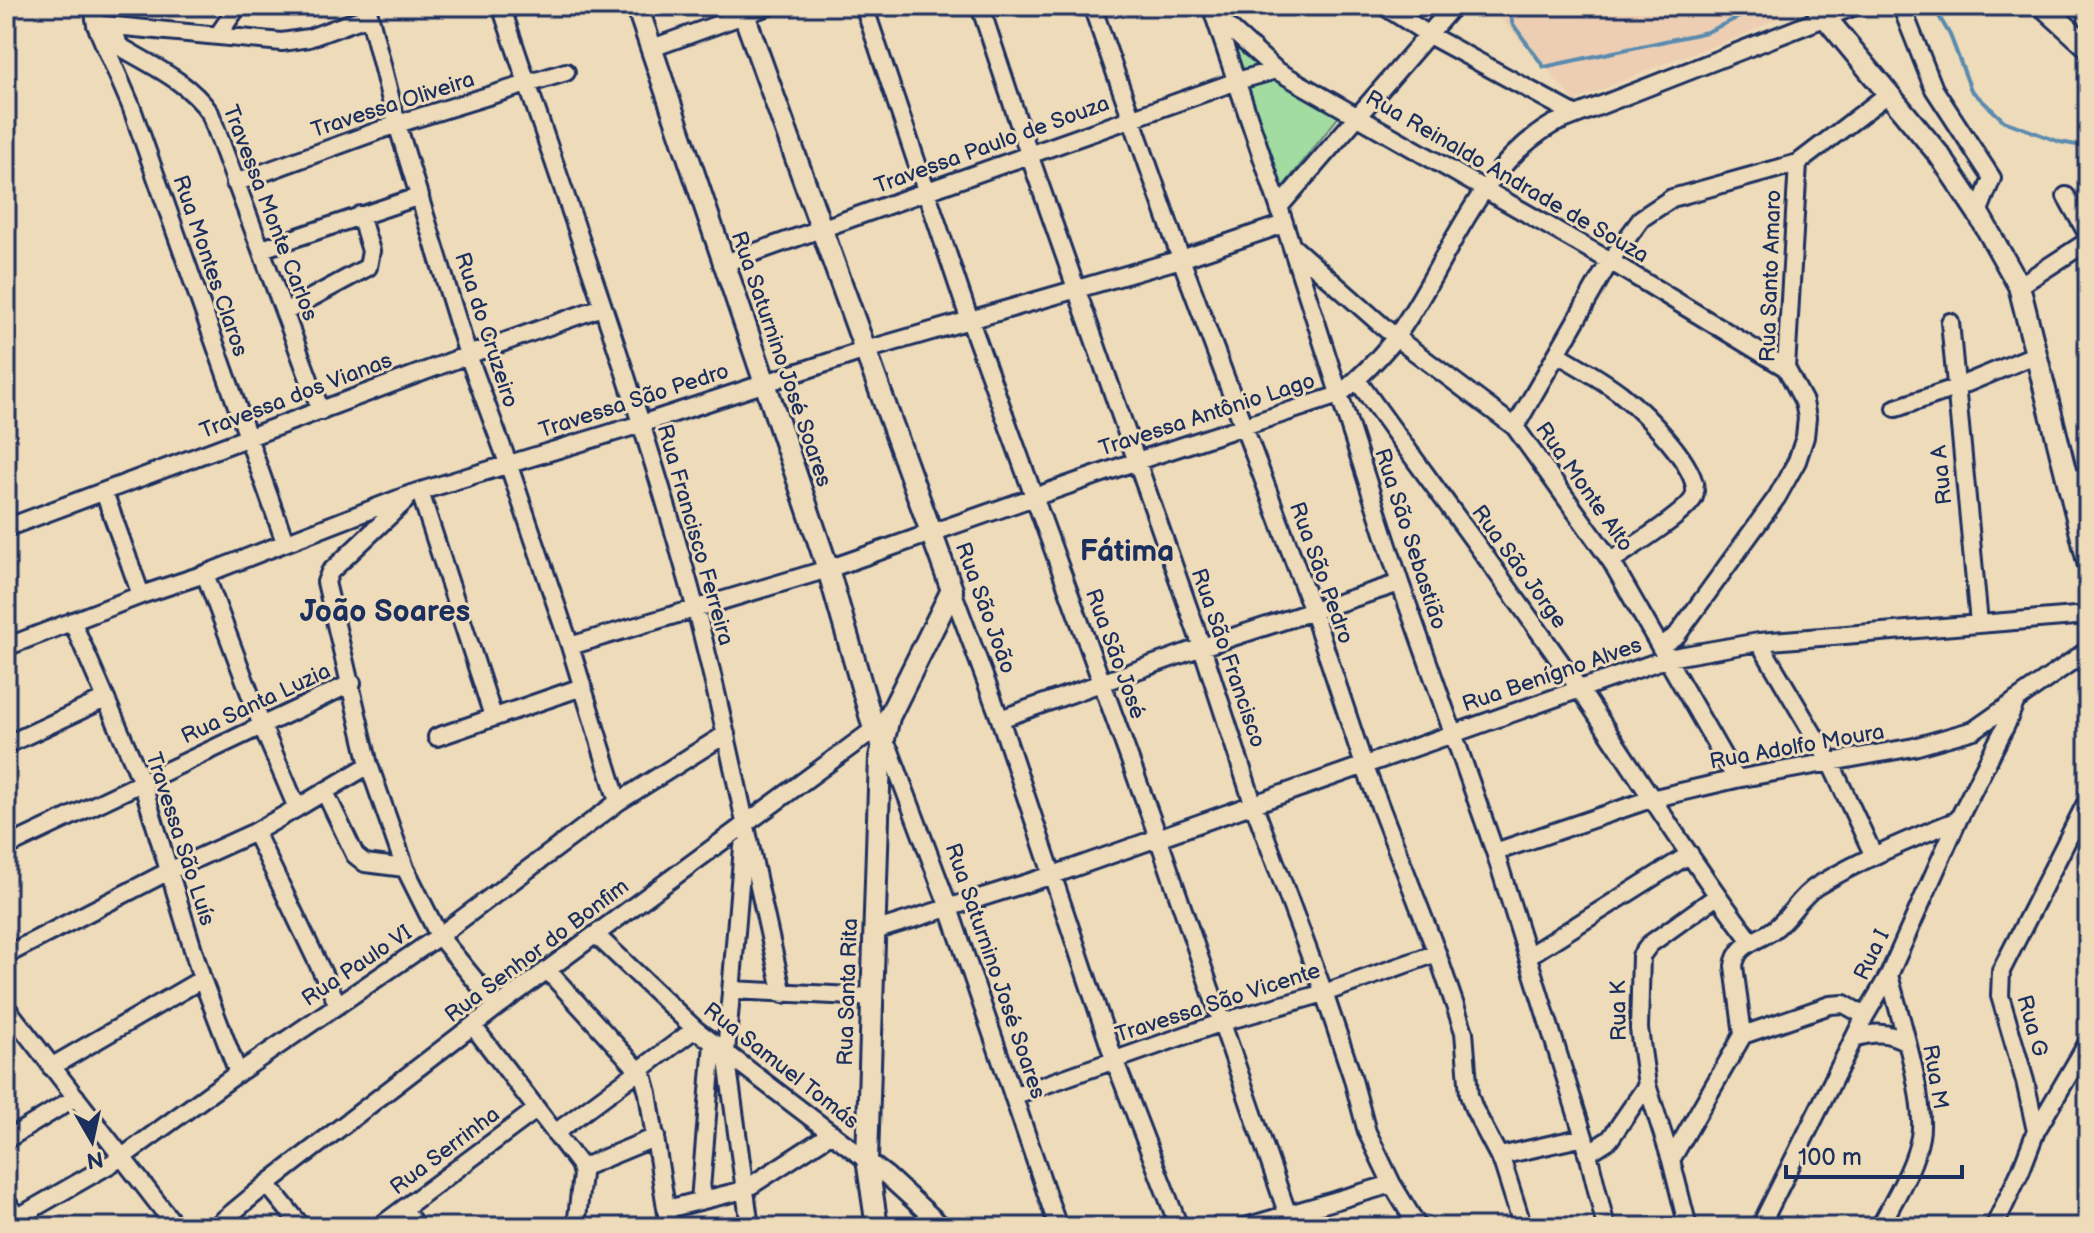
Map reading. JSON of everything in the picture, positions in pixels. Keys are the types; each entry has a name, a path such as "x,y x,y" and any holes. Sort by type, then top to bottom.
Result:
{"main road":[{"name":"Rua Saturnino José Soares","path":"637,6 828,569 880,737"},
{"path":"2043,6 2088,47"},
{"name":"Rua São João","path":"742,10 952,590"},
{"path":"1821,12 1940,156 1978,213 2019,286 2037,354 2078,478 2088,562"},
{"path":"880,737 952,590"},
{"name":"Rua Santa Rita","path":"877,1227 867,1159 880,737"}],"street":[{"name":"Rua Montes Claros","path":"93,6 104,25 285,542"},
{"path":"218,35 238,6"},
{"name":"Rua Francisco Ferreira","path":"501,6 641,424 695,609 783,994"},
{"path":"652,48 742,10 769,6"},
{"name":"Rua São José","path":"864,6 969,318 1158,837 1290,1221"},
{"name":"Rua São Francisco","path":"980,6 1253,803 1324,993 1367,1132 1392,1184 1418,1227"},
{"name":"Rua São Pedro","path":"1092,6 1181,259 1312,609 1364,765 1437,953 1464,1032 1469,1095 1500,1156 1523,1227"},
{"path":"1384,6 1429,35 1576,115"},
{"path":"1279,207 1453,6"},
{"name":"Travessa Antônio Lago","path":"570,646 828,569 1137,461 1339,395 1357,380 1395,337 1484,189 1526,141 1553,124 1821,12 1855,6"},
{"path":"1899,6 1934,89 1992,178 1978,213"},
{"path":"1213,10 1237,81"},
{"name":"Rua Reinaldo Andrade de Souza","path":"1213,10 1276,70 1610,261 1786,368"},
{"path":"104,25 282,42 309,38 368,11"},
{"name":"Rua do Cruzeiro","path":"368,11 397,124 468,355 570,646 618,802"},
{"name":"Travessa Monte Carlos","path":"104,25 119,46 174,79 200,99 210,113 321,411"},
{"name":"Travessa Paulo de Souza","path":"722,264 1237,81 1276,70"},
{"name":"Travessa Oliveira","path":"235,183 397,124 566,72"},
{"name":"Rua São Sebastião","path":"1237,81 1400,583 1495,852 1585,1146 1606,1227"},
{"name":"Rua Santo Amaro","path":"1665,652 1777,497 1797,461 1807,418 1804,402 1786,368 1798,163 1888,94"},
{"path":"1515,427 1610,261 1642,218 1672,198 1798,163"},
{"path":"262,249 420,196"},
{"path":"2066,196 2088,235"},
{"path":"285,312 368,267 371,251 360,215"},
{"name":"Travessa São Pedro","path":"6,647 416,493 969,318 1181,259 1284,224"},
{"path":"2019,286 2088,241"},
{"name":"Rua Monte Alto","path":"1293,247 1395,337 1515,427 1611,561 1736,779"},
{"name":"Travessa dos Vianas","path":"6,528 602,307"},
{"name":"Rua A","path":"1950,322 1979,623"},
{"path":"1558,354 1618,392 1637,409 1658,430 1693,475 1695,487 1688,506 1611,561"},
{"path":"1896,408 1955,388 2037,354"},
{"name":"Rua São Jorge","path":"1357,380 1580,690 1717,896 1751,941"},
{"path":"104,492 141,595"},
{"path":"493,716 416,493 327,577 369,765 405,868 439,936 497,1007"},
{"path":"205,574 262,726 297,808"},
{"path":"1000,719 1312,609 1400,583"},
{"name":"Rua São João","path":"952,590 1000,719 1114,1059 1179,1227"},
{"name":"Rua Benígno Alves","path":"874,931 1053,875 1452,732 1580,690 1665,652 2088,615"},
{"name":"Travessa São Luís","path":"72,621 142,782 202,979 238,1073"},
{"path":"1759,642 1831,764 1873,854"},
{"name":"Rua Adolfo Moura","path":"1495,852 1651,799 1736,779 1914,747 1974,730 2088,650"},
{"path":"2070,661 2088,662"},
{"name":"Rua Santa Luzia","path":"6,847 352,683"},
{"path":"437,737 582,687"},
{"path":"6,745 105,699"},
{"name":"Rua I","path":"1760,1227 1865,1016 1889,975 2016,700"},
{"name":"Rua Paulo VI","path":"16,1222 121,1158 238,1073 439,936 618,802 726,734"},
{"name":"Rua Senhor do Bonfim","path":"215,1227 497,1007 744,826 880,737"},
{"name":"Rua Saturnino José Soares","path":"880,737 890,751 949,908 1058,1227"},
{"path":"6,955 169,871 255,832 369,765"},
{"path":"325,792 355,855 365,863 405,868"},
{"name":"Rua G","path":"2036,1131 2000,996 2001,971 2088,799"},
{"path":"1671,1160 1743,1035 1735,957 1751,941 1772,931 1794,905 1816,887 1873,854 1958,820"},
{"path":"700,1201 720,1048 731,990 744,826"},
{"path":"255,832 338,1005"},
{"path":"1528,956 1690,854"},
{"name":"Rua K","path":"1688,1227 1647,1085 1639,1029 1641,956 1650,944 1717,896"},
{"name":"Rua Samuel Tomás","path":"596,935 695,1029 867,1159 943,1227"},
{"name":"Travessa São Vicente","path":"1013,1096 1223,1022 1324,993 1437,953"},
{"path":"548,971 639,1069 646,1082 669,1227"},
{"name":"Rua M","path":"1880,1227 1911,1165 1920,1137 1918,1101 1889,975"},
{"path":"51,1067 202,979"},
{"path":"731,990 873,997"},
{"path":"1743,1035 1830,1005 1844,1004 1865,1016"},
{"path":"6,1007 176,1227"},
{"path":"473,1026 581,1168 576,1227"},
{"path":"555,1133 695,1029"},
{"path":"1854,1038 1882,1032 1906,1042"},
{"path":"1994,1227 2036,1131 2083,1056 2088,1042"},
{"path":"720,1048 750,1227"},
{"path":"1500,1156 1585,1146 1610,1139 1647,1085"},
{"path":"6,1140 76,1097"},
{"name":"Rua Serrinha","path":"379,1227 537,1109"},
{"path":"667,1209 744,1190 832,1133"},
{"path":"581,1168 656,1137"},
{"path":"267,1184 302,1227"},
{"path":"1245,1227 1290,1221 1392,1184"},
{"path":"6,1201 16,1222"},
{"path":"403,1209 417,1227"}],"shaded area":[{"path":"1490,6 1797,6 1744,35 1663,64 1575,101"}],"green space":[{"path":"1227,31 1262,67 1239,76"},
{"path":"1277,79 1340,115 1281,189 1245,86"}],"waterway":[{"path":"1511,6 1512,23 1544,67 1707,32 1763,6"},
{"path":"1933,6 1950,35 1971,90 2004,121 2060,142 2088,147"}],"district":[{"name":"Fátima","path":"1127,552"},
{"name":"João Soares","path":"385,612"}]}
